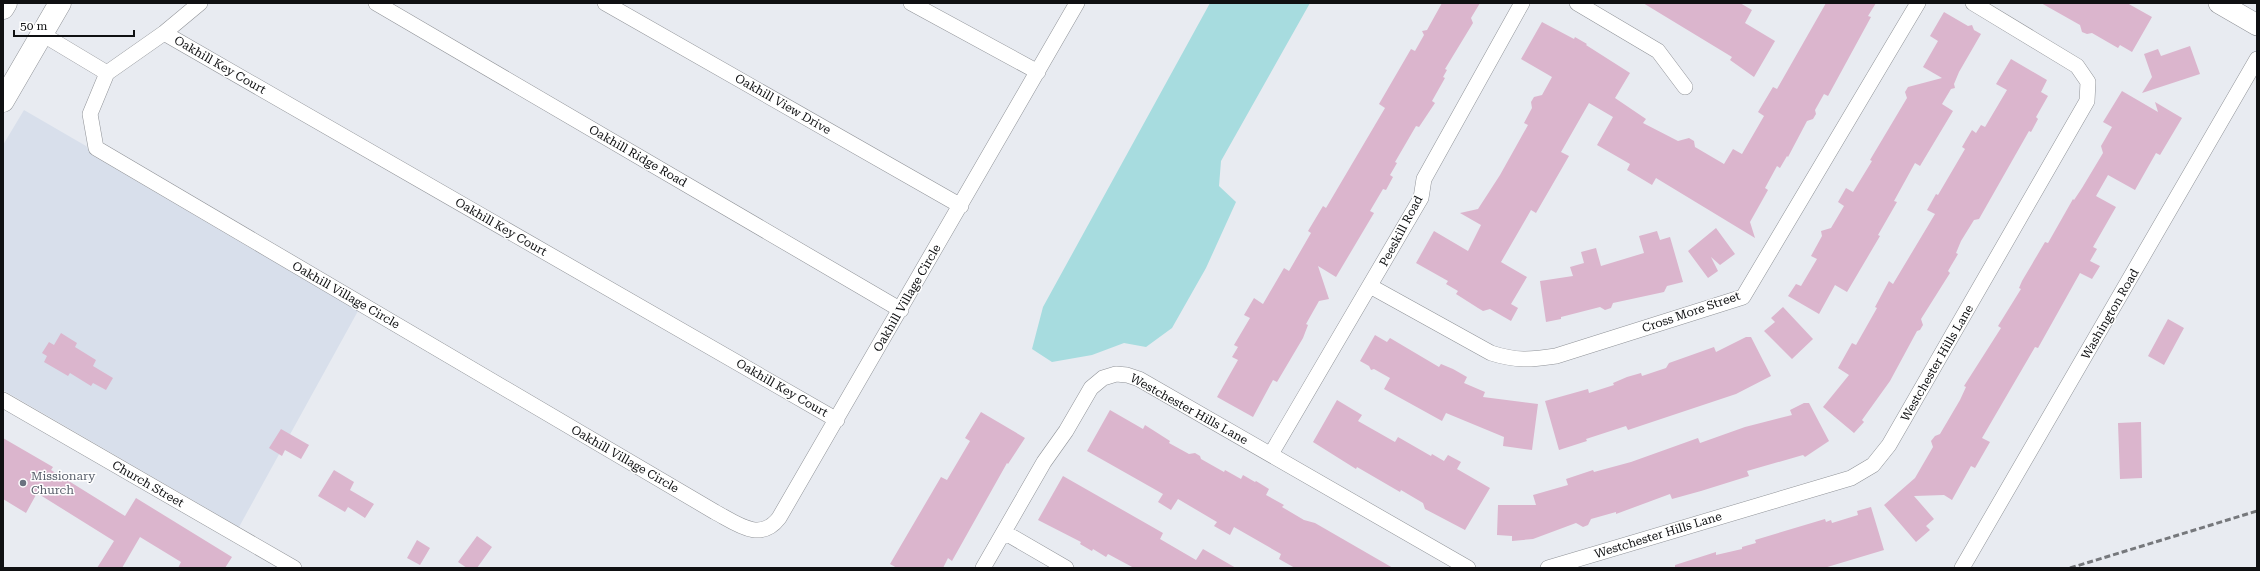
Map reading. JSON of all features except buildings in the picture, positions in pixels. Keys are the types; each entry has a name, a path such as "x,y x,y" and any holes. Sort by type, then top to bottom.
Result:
{"highway":[{"path":"3,8 6,3"},
{"path":"14,81 45,3"},
{"path":"3,101 60,3"}],"street":[{"path":"42,34 107,73 164,33 200,3"},
{"name":"Oakhill Ridge Road","path":"376,3 901,310"},
{"name":"Oakhill View Drive","path":"605,3 961,206"},
{"path":"911,3 1038,72"},
{"name":"Oakhill Village Circle","path":"107,73 90,114 96,148 715,512 750,530 765,529 774,526 837,420 1077,3"},
{"name":"Peeskill Road","path":"1271,454 1421,198 1424,179 1522,3"},
{"path":"1577,3 1658,51 1685,87"},
{"name":"Cross More Street","path":"1370,286 1491,353 1511,359 1531,360 1556,356 1743,297 1918,3"},
{"name":"Westchester Hills Lane","path":"1548,568 1851,478 1873,465 1889,445 2087,101 2088,82 2077,66 1973,3"},
{"path":"2219,3 2257,25"},
{"name":"Oakhill Key Court","path":"164,33 837,420"},
{"name":"Washington Road","path":"1962,568 2257,60"},
{"name":"Westchester Hills Lane","path":"983,568 1044,462 1066,431 1091,388 1104,378 1116,374 1127,375 1139,379 1468,568"},
{"name":"Church Street","path":"3,400 294,568"},
{"path":"1004,532 1066,568"}],"shaded area":[{"path":"24,110 86,146 92,155 358,311 239,527 3,390 3,145"}],"water":[{"path":"1210,3 1310,3 1221,161 1219,186 1236,202 1206,268 1172,328 1146,347 1124,343 1092,355 1052,362 1032,349 1043,307"}],"railway":[{"path":"2070,568 2257,511"}],"place":[{"name":"Missionary Church","path":"23,483"}]}
